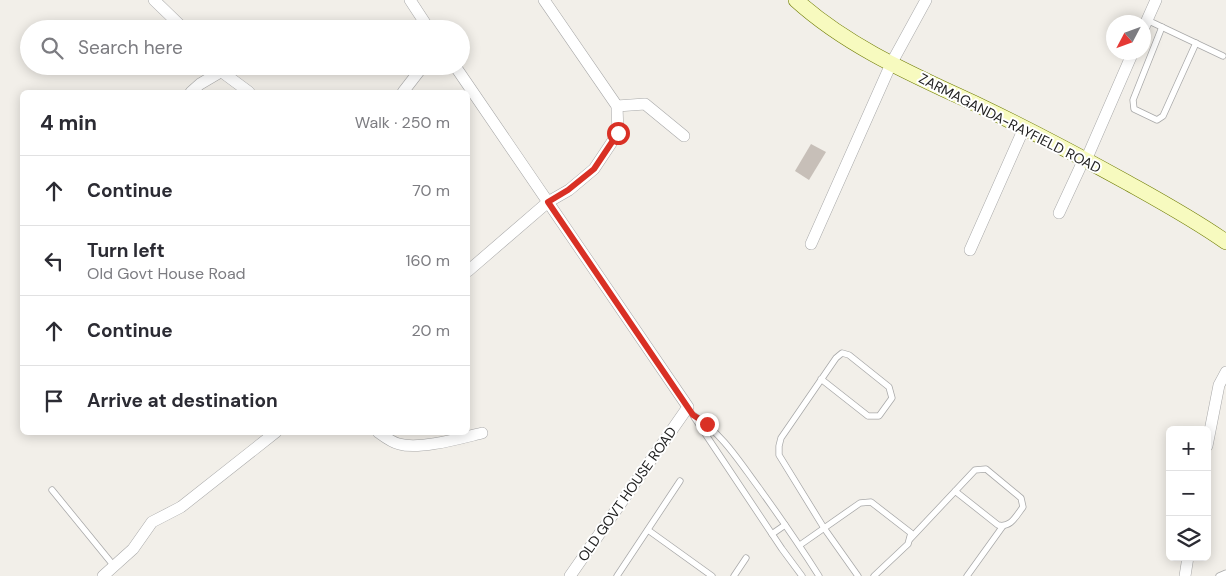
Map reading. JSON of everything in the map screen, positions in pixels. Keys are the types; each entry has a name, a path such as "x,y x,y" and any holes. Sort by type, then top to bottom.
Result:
{"street":[{"path":"154,0 175,20"},
{"path":"410,0 423,20"},
{"path":"470,269 548,202 568,190 594,169 618,133 617,106 544,0"},
{"name":"ZARMAGANDA-RAYFIELD ROAD","path":"796,0 814,16 842,36 891,64 1085,159 1199,222 1226,242"},
{"path":"811,244 891,64 926,0"},
{"path":"1149,15 1156,0"},
{"path":"1059,213 1129,60"},
{"path":"193,90 213,75"},
{"path":"228,75 247,90"},
{"path":"404,90 416,75"},
{"path":"461,75 690,411"},
{"path":"617,106 645,104 684,136"},
{"path":"970,250 1024,128"},
{"path":"1211,426 1219,385 1226,372"},
{"name":"OLD GOVT HOUSE ROAD","path":"570,576 690,411"},
{"path":"382,435 401,445 414,446 482,433"},
{"path":"103,576 133,548 152,522 182,507 272,435"},
{"path":"1185,576 1187,561"}],"lane":[{"path":"1151,24 1162,26 1224,56"},
{"path":"1162,26 1133,100 1134,109 1157,120 1163,116 1196,43"},
{"path":"821,379 868,416 879,416 892,398 889,387 849,355 842,353 836,358 821,379 781,438 779,446 779,455 824,528 858,576"},
{"path":"690,411 726,442 820,576"},
{"path":"690,411 802,576"},
{"path":"874,576 975,470 986,469 1020,498 1023,507 1009,524 998,525 955,491"},
{"path":"617,576 680,481"},
{"path":"52,490 114,566"},
{"path":"800,545 860,503 871,502 911,533 910,539"},
{"path":"772,534 785,525"},
{"path":"967,576 1003,526"},
{"path":"648,530 712,576"},
{"path":"734,576 746,558"},
{"path":"1220,576 1226,573"}],"building":[{"path":"811,144 826,152 809,180 795,171"}],"route":[{"path":"618,133 594,169 568,190 548,202 693,415 707,424"}]}
